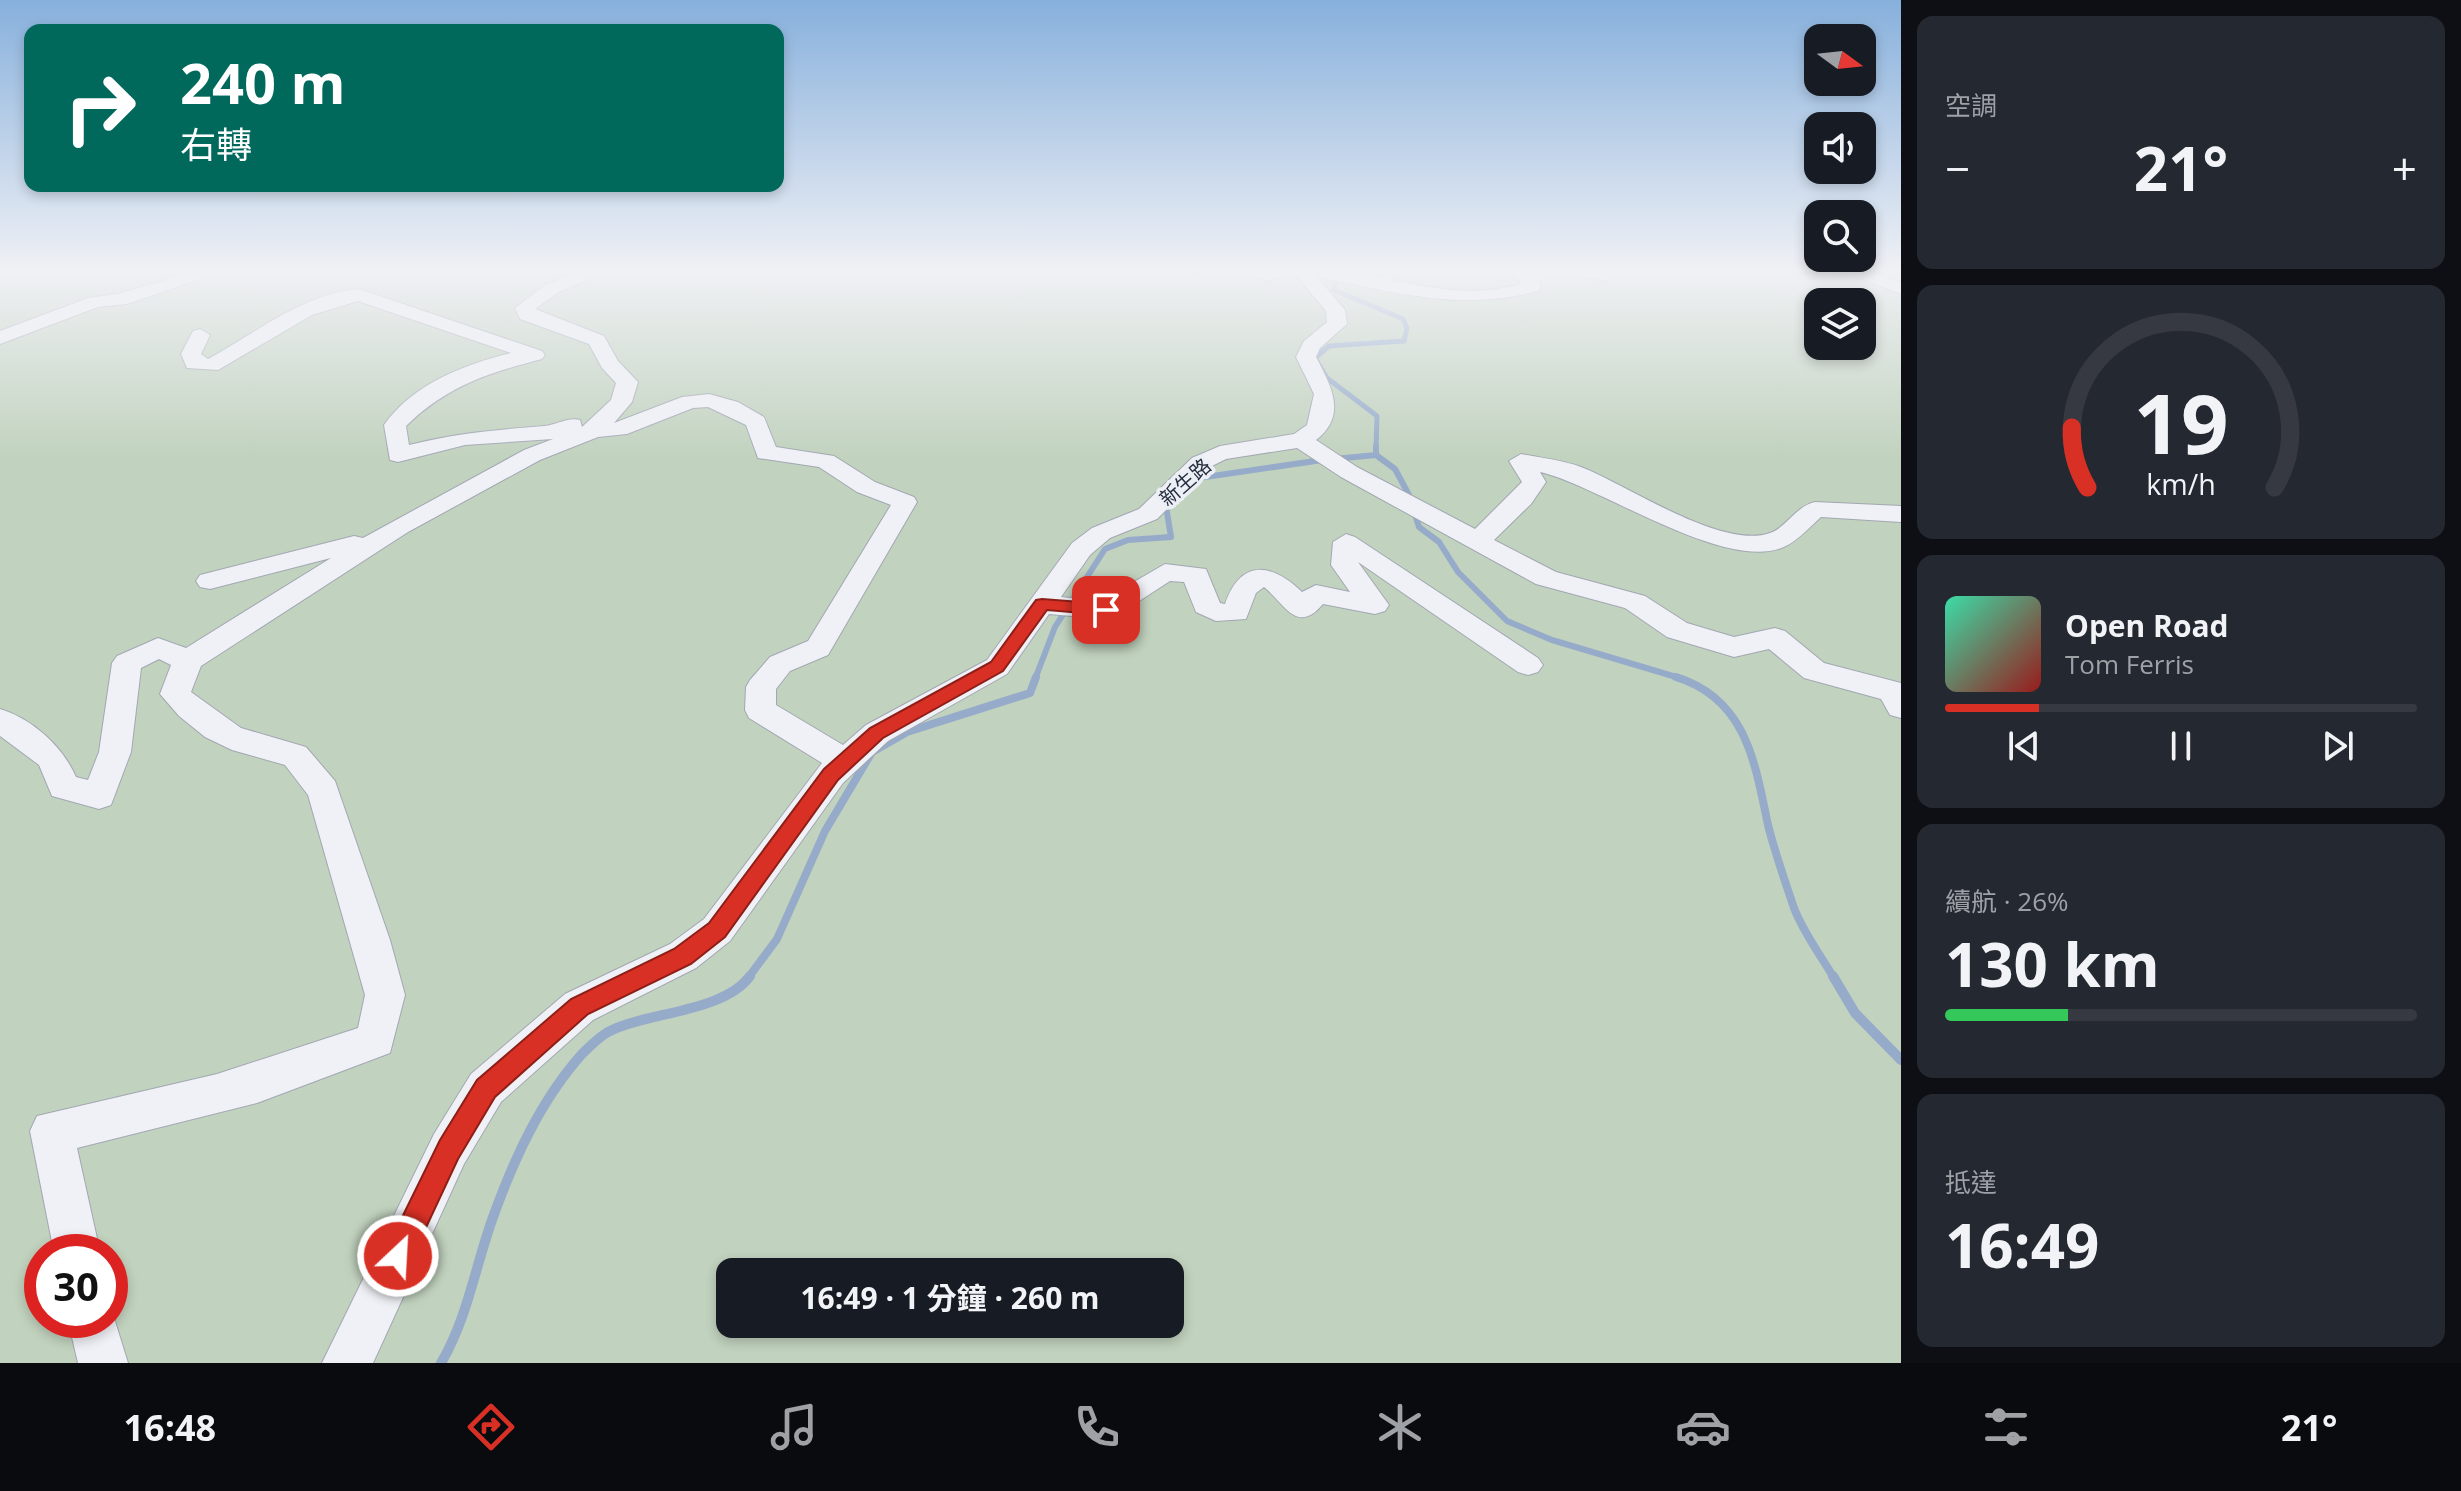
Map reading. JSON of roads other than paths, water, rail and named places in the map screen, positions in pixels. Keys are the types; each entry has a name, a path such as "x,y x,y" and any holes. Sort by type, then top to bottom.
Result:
{"street":[{"path":"200,335 191,354 194,364 211,366 267,333"},
{"path":"471,333 535,355"},
{"path":"547,333 558,342 557,349 468,371 420,398 395,425 398,455 465,438 552,432 604,421"},
{"path":"73,1234 52,1131 152,1113 302,1070 376,1040 385,995 371,940 323,790 295,755 243,745 199,719 175,694 188,660 383,536 532,455 604,421 621,402 627,382 609,364 597,340 576,333"},
{"path":"1326,333 1311,345 1306,357 1325,394 1324,411 1317,428 1321,453 1410,506 1546,578 1635,602 1677,630 1734,647 1775,638 1814,671 1892,691 1901,707"},
{"path":"604,421 619,433 689,402 715,399 756,422 766,453 826,461 866,487 905,502 818,648 780,664 761,687 760,710 845,761"},
{"name":"新生路","path":"347,1363 449,1149 486,1088 579,1007 683,956 717,930 831,774 877,733 997,667 1057,607 1081,549 1101,533 1148,514 1200,463 1220,453 1321,453"},
{"path":"1479,540 1522,499 1534,482 1521,461 1572,472 1694,529 1737,543 1778,540 1815,509 1901,514"},
{"path":"210,581 383,536"},
{"path":"1057,607 1106,610 1165,572 1196,575 1202,604 1212,613 1236,613 1244,589 1259,578 1274,580 1303,609 1316,594 1375,605 1344,565 1346,542 1528,665"},
{"path":"0,720 52,758 64,787 99,796 115,752 127,663 158,648 188,660"},
{"path":"97,1338 103,1363"}],"waterway":[{"path":"1376,448 1377,416 1327,378 1315,358 1329,346 1404,341 1406,333"},
{"path":"1376,448 1376,455"},
{"path":"1334,459 1376,455"},
{"path":"1376,455 1395,469 1409,495 1419,527 1439,542 1458,572 1507,621 1552,640 1683,679"},
{"path":"1192,479 1322,460"},
{"path":"1035,679 1055,627 1105,549 1128,540 1171,537 1165,500"},
{"path":"748,978 777,939 825,831 872,752 907,732 1030,693 1036,677"},
{"path":"1676,677 1700,687 1718,701 1733,717 1744,736 1794,908 1834,978"},
{"path":"1833,976 1855,1013 1901,1060"},
{"path":"441,1363 464,1311 509,1176 529,1132 567,1072 588,1048 610,1031 704,1004 738,988 748,978"}]}
